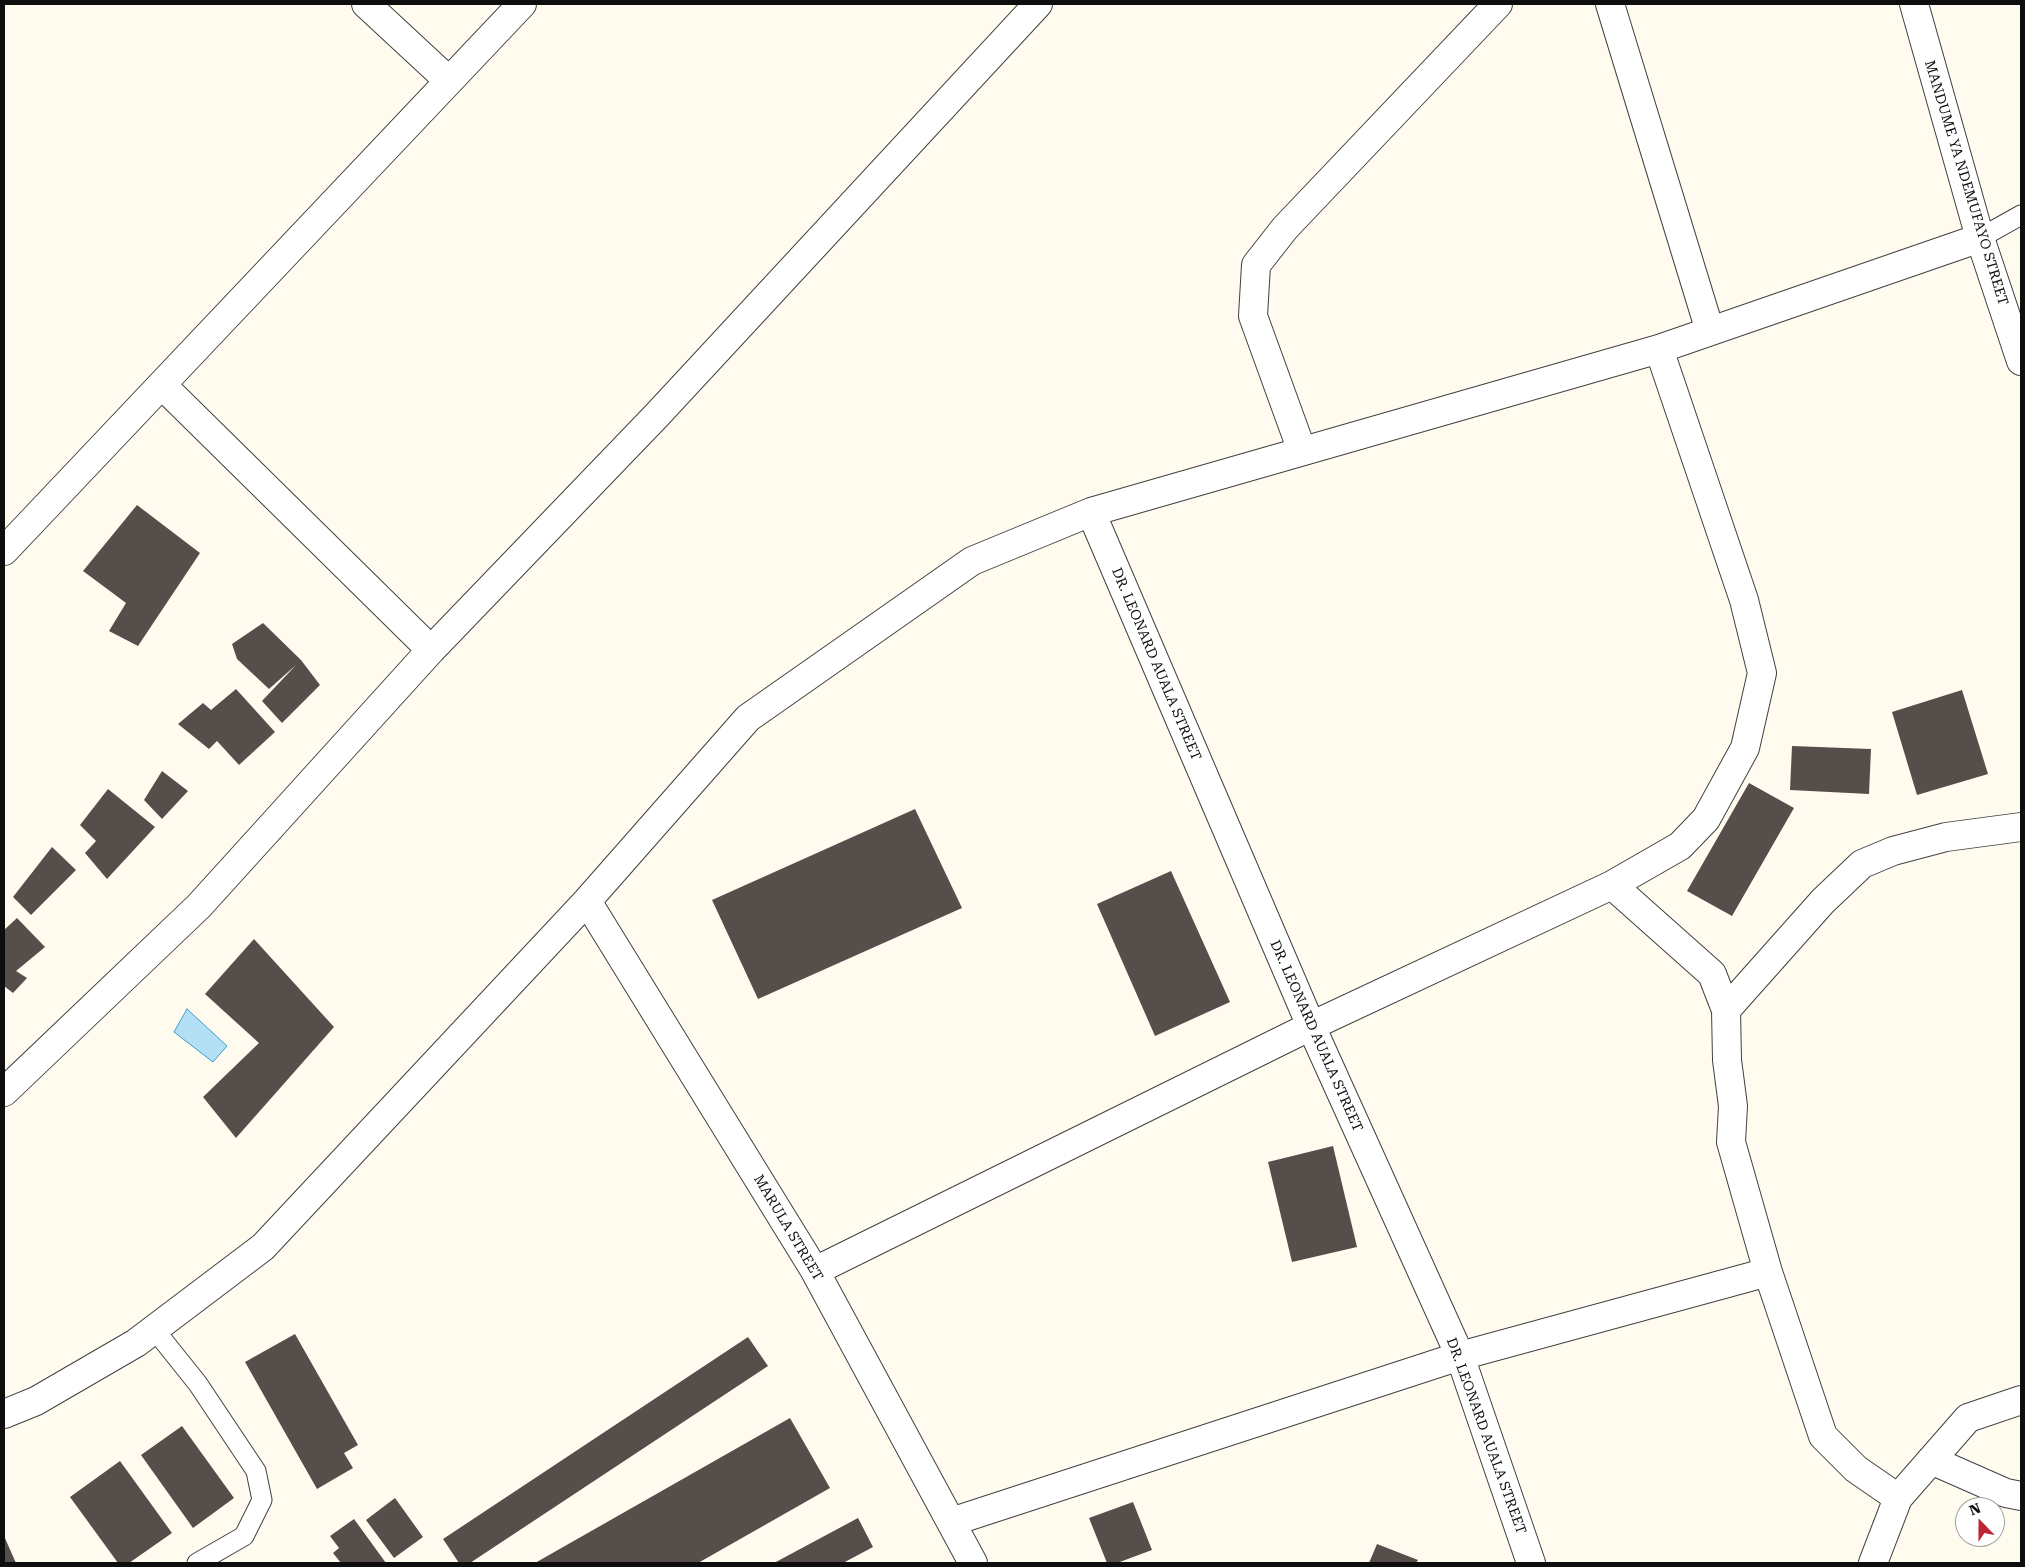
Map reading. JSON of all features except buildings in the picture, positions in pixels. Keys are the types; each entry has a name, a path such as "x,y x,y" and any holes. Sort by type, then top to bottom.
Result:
{"street":[{"path":"366,4 449,81"},
{"path":"4,551 522,4"},
{"path":"4,1092 199,906 430,650 658,414 1038,4"},
{"path":"1302,451 1253,316 1256,265 1285,228 1498,4"},
{"path":"1610,4 1710,331"},
{"name":"MANDUME YA NDEMUFAYO STREET","path":"1914,4 1980,238 2021,361"},
{"path":"4,1414 36,1401 136,1343 263,1246 587,901 748,718 972,561 1091,512 1659,348 1980,238"},
{"path":"815,1272 1311,1026 1612,885 1680,846 1706,819 1745,748 1762,672 1744,600 1659,348"},
{"path":"162,385 430,650"},
{"name":"DR. LEONARD AUALA STREET","path":"1091,512 1311,1026 1460,1356 1531,1563"},
{"path":"1726,1010 1823,901 1862,864 1892,851 1946,837 2021,827"},
{"path":"1612,885 1712,974 1726,1010 1727,1060 1733,1106 1731,1142 1768,1272 1823,1436 1856,1469 1898,1498"},
{"name":"MARULA STREET","path":"587,901 815,1272 973,1563"},
{"path":"951,1522 1460,1356 1768,1272"},
{"path":"1873,1563 1898,1498 1968,1418 2021,1400"},
{"path":"1931,1460 2006,1493 2021,1496"}],"lane":[{"path":"1980,238 2021,215"},
{"path":"154,1329 198,1384 256,1471 262,1500 244,1536 197,1563"}],"water":[{"path":"187,1009 227,1046 213,1062 174,1032"}]}
